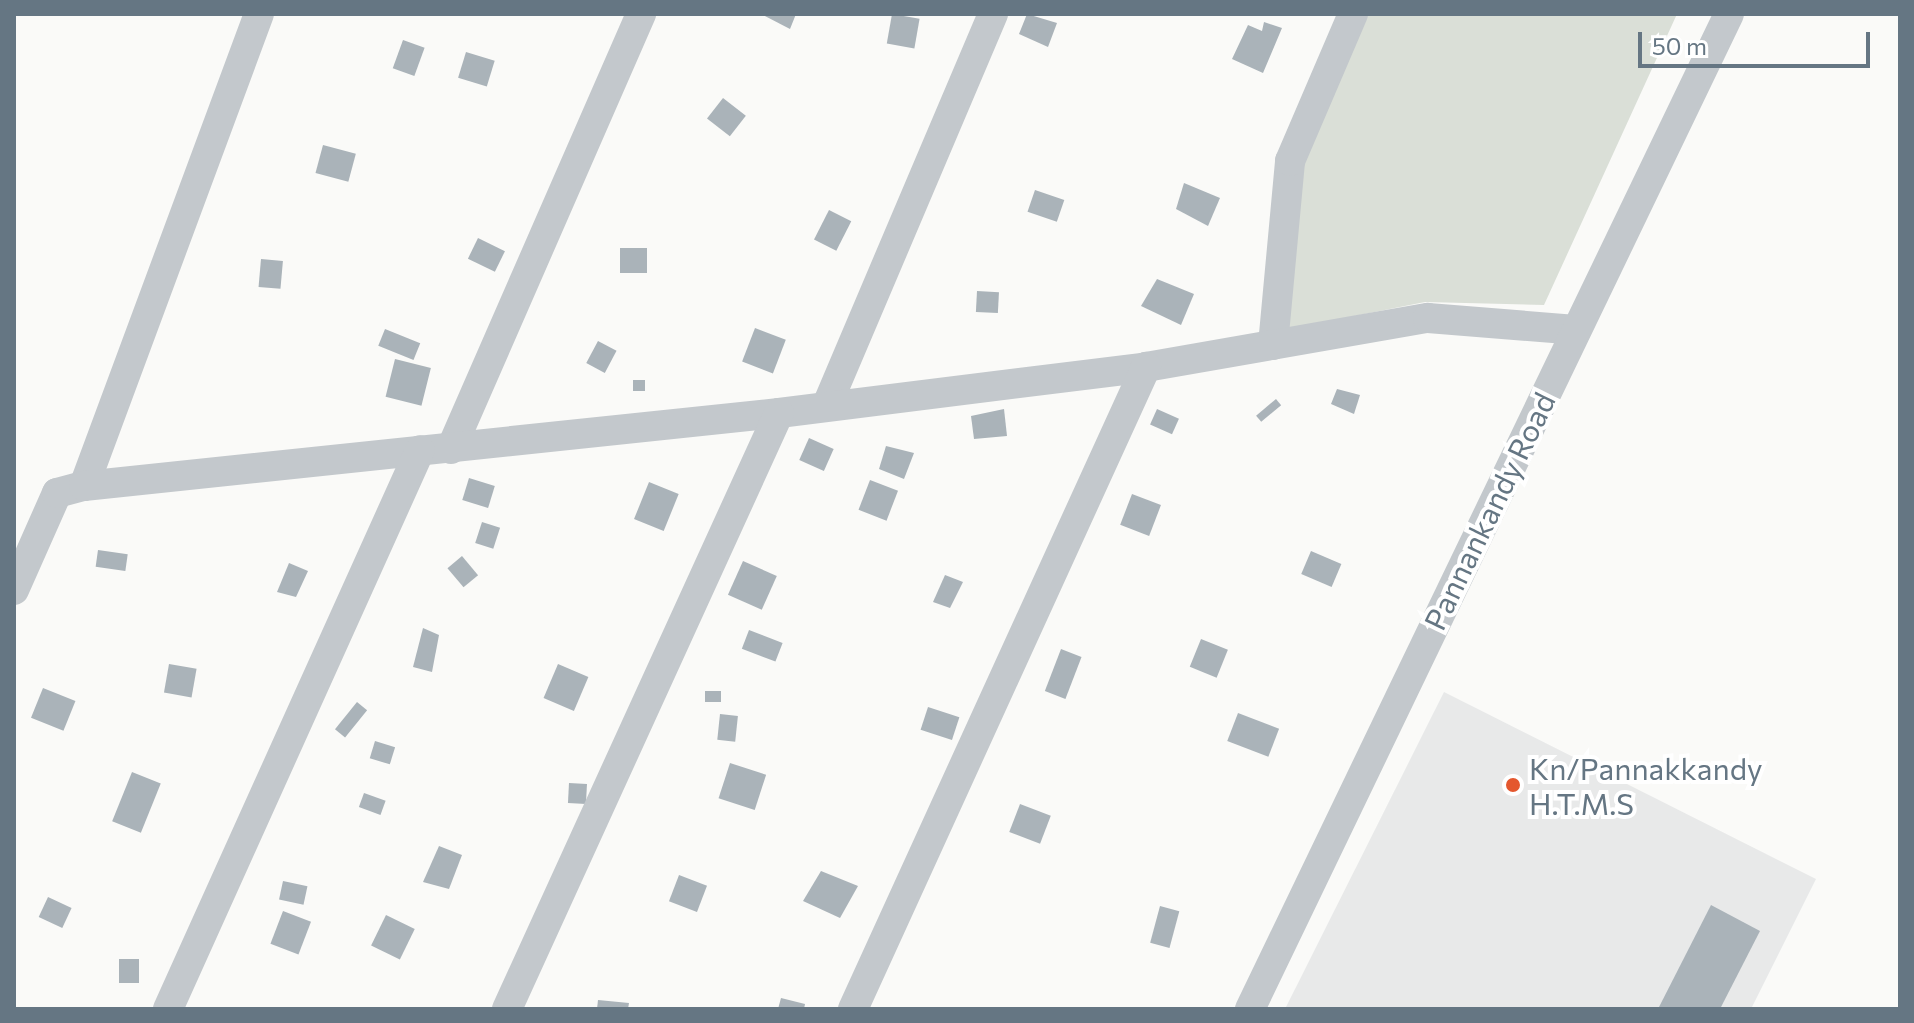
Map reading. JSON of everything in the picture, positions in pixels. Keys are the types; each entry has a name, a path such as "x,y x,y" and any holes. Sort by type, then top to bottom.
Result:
{"street":[{"path":"84,486 259,14"},
{"path":"451,449 641,14"},
{"path":"827,405 993,14"},
{"path":"1273,345 1290,161 1353,14"},
{"name":"Pannankandy Road","path":"1250,1009 1729,14"},
{"path":"14,590 57,493 84,486 779,413 1146,367 1428,318 1576,330"},
{"path":"853,1009 1146,367"},
{"path":"507,1009 779,413"},
{"path":"168,1009 420,450"}],"shaded area":[{"path":"1368,14 1677,14 1544,305 1425,302 1289,329 1301,166"},
{"name":"Kn/Pannakkandy H.T.M.S","path":"1444,692 1816,879 1751,1009 1285,1009"}],"building":[{"path":"761,14 796,14 790,29"},
{"path":"892,14 920,19 914,48 887,44"},
{"path":"1027,14 1057,23 1048,47 1019,34"},
{"path":"1264,22 1282,28 1263,73 1232,59 1248,25 1262,31"},
{"path":"403,40 425,48 414,76 393,68"},
{"path":"466,52 495,61 487,87 458,78"},
{"path":"723,98 746,116 730,136 707,118"},
{"path":"323,145 356,154 348,182 315,173"},
{"path":"1184,183 1220,198 1208,226 1176,209"},
{"path":"1035,190 1064,200 1057,222 1028,212"},
{"path":"829,210 851,221 836,251 814,239"},
{"path":"478,238 505,251 495,272 468,259"},
{"path":"620,248 647,248 647,273 620,273"},
{"path":"261,259 283,261 280,289 259,287"},
{"path":"1157,279 1194,294 1181,325 1141,306"},
{"path":"977,291 999,292 998,313 976,312"},
{"path":"755,328 786,340 773,373 742,362"},
{"path":"385,329 420,343 413,360 378,346"},
{"path":"598,341 617,351 605,373 586,363"},
{"path":"395,359 431,368 421,406 386,397"},
{"path":"633,380 645,380 645,391 633,391"},
{"path":"1337,389 1360,395 1354,414 1331,404"},
{"path":"1276,399 1281,405 1261,422 1256,416"},
{"path":"1004,409 1007,436 974,439 971,416"},
{"path":"1157,409 1179,419 1172,434 1150,425"},
{"path":"809,438 834,449 824,471 799,460"},
{"path":"886,446 914,453 904,479 879,469"},
{"path":"469,478 495,486 488,508 462,500"},
{"path":"870,480 898,491 887,521 859,510"},
{"path":"649,482 679,494 664,531 634,519"},
{"path":"1132,494 1161,505 1149,536 1120,525"},
{"path":"482,522 500,528 493,549 475,543"},
{"path":"98,550 128,554 125,571 96,567"},
{"path":"1311,551 1341,564 1332,587 1301,574"},
{"path":"462,556 478,575 464,587 447,568"},
{"path":"743,561 777,576 762,610 728,595"},
{"path":"289,563 308,571 296,597 277,592"},
{"path":"945,575 963,582 950,608 933,602"},
{"path":"423,628 439,635 432,672 413,667"},
{"path":"749,630 783,643 775,662 742,649"},
{"path":"1201,639 1228,650 1217,678 1190,667"},
{"path":"1061,649 1082,657 1065,699 1045,691"},
{"path":"169,664 197,669 192,697 164,693"},
{"path":"558,664 588,677 574,711 544,698"},
{"path":"43,688 75,701 63,731 31,718"},
{"path":"705,691 721,691 721,702 705,702"},
{"path":"357,702 367,710 345,737 335,729"},
{"path":"928,707 959,717 952,740 921,730"},
{"path":"1238,713 1279,729 1268,757 1227,741"},
{"path":"720,714 738,716 735,742 717,740"},
{"path":"375,741 395,747 390,764 370,758"},
{"path":"730,763 766,775 755,810 719,798"},
{"path":"132,772 161,784 141,833 112,821"},
{"path":"569,783 587,784 586,804 568,803"},
{"path":"364,793 386,801 380,815 359,807"},
{"path":"1020,804 1051,816 1040,844 1009,832"},
{"path":"439,846 462,855 449,889 423,882"},
{"path":"821,871 858,886 840,918 803,901"},
{"path":"679,875 707,886 697,912 669,901"},
{"path":"283,881 307,886 304,905 279,900"},
{"path":"48,897 72,908 62,928 39,917"},
{"path":"1711,905 1760,931 1720,1009 1658,1009"},
{"path":"1160,906 1179,911 1169,948 1150,943"},
{"path":"283,911 311,922 298,954 270,944"},
{"path":"386,915 415,929 400,960 371,946"},
{"path":"119,959 139,959 139,983 119,983"},
{"path":"781,998 805,1004 804,1009 778,1009"},
{"path":"598,1000 629,1003 628,1009 597,1009"}],"place":[{"name":"Kn/Pannakkandy H.T.M.S","path":"1513,785"}]}
